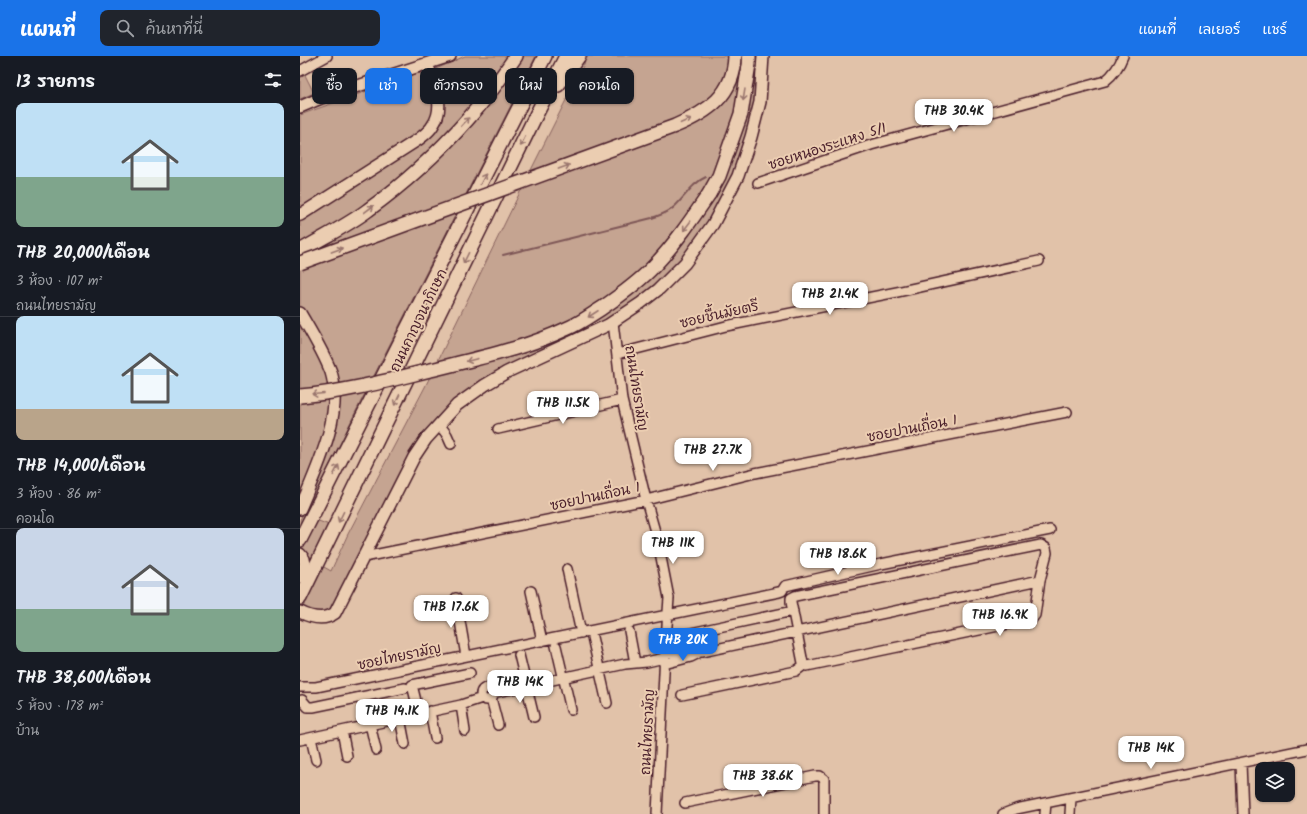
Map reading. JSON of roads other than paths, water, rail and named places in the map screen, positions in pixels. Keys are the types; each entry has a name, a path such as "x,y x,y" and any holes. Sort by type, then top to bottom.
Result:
{"highway":[{"path":"300,251 368,211 402,183 438,150 468,119 494,87 516,56"},
{"name":"ถนนกาญจนาภิเษก","path":"300,540 545,56"},
{"name":"ถนนกาญจนาภิเษก","path":"300,598 566,56"},
{"path":"533,121 580,56"},
{"path":"300,263 694,118 714,104 728,86 735,56"},
{"path":"300,396 329,393 374,384 494,354 545,338 567,329 589,317 622,294 640,280 654,266 687,226 709,194 719,176 741,114 749,56"}],"main road":[{"path":"301,106 425,60 450,56"},
{"path":"300,612 318,618 329,618 335,613 414,457 426,439 457,405 485,385 507,372 590,335 614,322 659,289 685,263 713,224 738,176 752,137 760,102 763,56"},
{"path":"300,216 419,139 434,125 439,104 437,88 425,60"},
{"path":"300,313 325,357 334,384 335,396 331,426 310,487 300,509"},
{"path":"300,554 306,564 300,577"}],"street":[{"path":"300,67 320,56"},
{"path":"300,71 327,56"},
{"name":"ซอยหนองระแหง 5/1","path":"758,183 871,145 1105,81 1114,74 1119,67 1123,56"},
{"name":"ซอยชื้นมัยตรี","path":"617,354 726,326 897,292 1039,261"},
{"name":"ถนนไทยรามัญ","path":"614,322 622,400 646,500 658,542 669,598 664,661 657,814"},
{"path":"498,429 622,400"},
{"name":"ซอยปานเถื่อน 1","path":"364,558 646,500 755,473 1067,412"},
{"path":"439,424 448,435 450,444"},
{"name":"ซอยไทยรามัญ","path":"300,687 313,687 667,616 779,592 782,591 785,586 1050,530"},
{"path":"682,695 796,671 804,665 807,666 1032,619 1035,615 1040,580 1047,553 1046,548 1041,545 794,596 791,598 791,602 804,665"},
{"path":"567,569 581,633"},
{"path":"300,740 461,704 563,677 635,663 691,657 702,652 1040,580"},
{"path":"531,591 542,641"},
{"path":"456,598 466,656"},
{"path":"686,634 793,611"},
{"path":"629,631 635,663"},
{"path":"592,637 607,703"},
{"path":"556,646 571,710"},
{"path":"519,655 534,717"},
{"path":"419,713 412,685 470,673"},
{"path":"313,687 307,690 301,704 308,707 313,707 405,688"},
{"path":"489,696 498,725"},
{"path":"461,704 465,731"},
{"path":"430,711 435,738"},
{"path":"400,718 405,744"},
{"path":"370,724 376,750"},
{"path":"342,731 347,756"},
{"path":"311,738 316,760"},
{"path":"1003,814 1046,803 1307,750"},
{"path":"1241,763 1243,814"},
{"path":"684,804 820,776 824,779 822,814"},
{"path":"1070,814 1071,798"},
{"path":"1045,814 1046,803"}],"waterway":[{"path":"503,255 661,215 672,209 693,186 706,177"}]}
